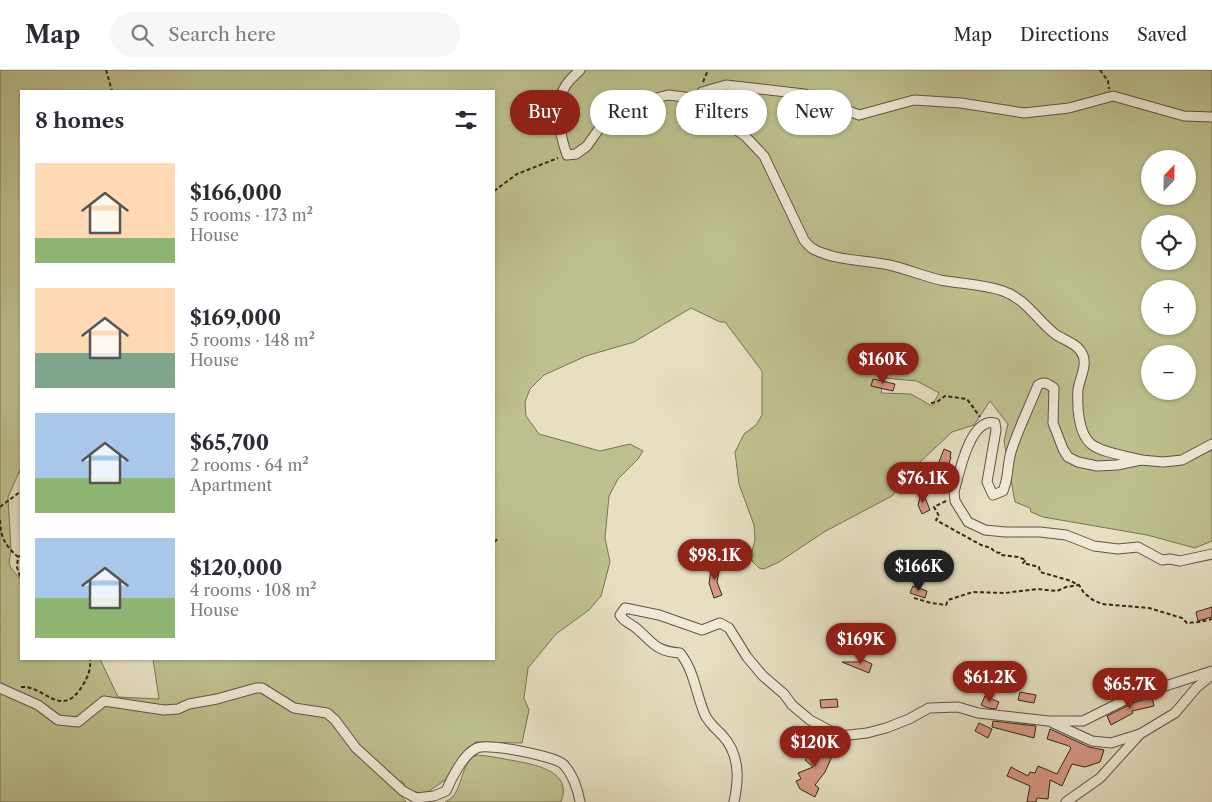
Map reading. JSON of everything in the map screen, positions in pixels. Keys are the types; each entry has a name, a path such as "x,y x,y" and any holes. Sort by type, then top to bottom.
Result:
{"street":[{"path":"580,70 565,86 560,104 561,137 567,154 576,154 587,146 601,126 618,112 637,103 668,95 676,96"},
{"path":"709,90 726,85 804,94 859,115 914,100 961,103 1024,113 1069,108 1113,96 1184,116 1212,117"},
{"path":"744,135 764,156 804,240 814,250 843,258 890,265 938,279 989,287 1006,292 1029,307 1055,334 1077,347 1084,356 1085,365 1078,389 1079,416 1083,432 1091,444 1105,451 1142,460 1163,462 1182,460 1212,444"},
{"path":"1142,460 1116,465 1097,466 1078,462 1068,457 1053,423 1054,388 1041,383 1017,433 1010,456 1008,478 1003,490 993,495 987,482 996,430 995,423 990,422 984,424 970,440 954,492 955,501 968,522 985,530 1066,535 1094,546 1118,549 1138,547 1162,560 1170,558 1180,561 1212,554"},
{"path":"734,802 738,781 736,762 724,737 705,716 687,662 680,653 667,652 656,648 634,626 623,621 620,615 625,608 659,615 702,630 720,624 729,628 747,657 763,676 784,694 792,705 810,720 840,736 867,734 909,719 929,708 958,707 978,713 1048,721 1083,721 1131,697 1212,673"},
{"path":"1048,721 1092,741 1111,742 1140,734 1175,713 1197,687 1212,673"},
{"path":"0,688 38,705 58,720 78,722 104,701 164,710 178,709 189,704 262,688 294,708 326,713 335,720 356,748 403,791 416,798 434,796 446,791 468,754 477,748 489,746 551,758 562,763 569,772 578,792 580,802"},
{"path":"1066,802 1100,778 1140,734"}],"path":[{"path":"106,70 112,90"},
{"path":"702,90 704,77 708,70"},
{"path":"1100,70 1108,81 1109,94 1113,96"},
{"path":"495,190 517,174 567,154"},
{"path":"931,404 945,396 967,399 984,424"},
{"path":"0,507 20,492"},
{"path":"954,492 950,499 942,505 934,507 938,516 936,520 1001,555 1026,560 1023,563 1039,567 1040,572 1079,585 1084,593 1102,604 1149,608 1182,618 1187,623 1212,619"},
{"path":"0,520 0,534 10,550 18,557 17,567 20,577"},
{"path":"495,541 499,538"},
{"path":"914,598 946,605 948,600 973,592 1005,593 1037,589 1057,591 1079,585"},
{"path":"20,687 30,686 60,702 69,700 81,688 90,672 90,660"}],"green space":[{"path":"0,70 1212,70 1212,541 1195,548 1147,535 1043,517 1031,512 1030,508 1015,502 1004,441 1008,424 990,401 974,425 952,432 919,463 892,496 824,532 779,562 764,569 759,568 752,561 751,555 755,540 754,525 739,484 735,452 744,434 756,425 762,415 762,371 725,322 720,322 691,308 634,342 586,356 544,375 530,389 525,402 526,416 539,434 600,451 630,444 643,451 638,459 618,479 609,496 605,538 610,562 601,596 589,610 556,634 528,668 524,698 529,710 522,743 475,742 445,780 425,794 407,790 402,781 390,782 406,802 0,802","holes":["884,378 917,381 939,393 932,406 911,394 881,393"]},
{"path":"477,755 524,763 551,772 558,777 562,784 561,802 445,802 456,792 467,765"}],"building":[{"path":"873,379 895,384 893,391 871,386"},
{"path":"944,449 951,452 947,470 937,467"},
{"path":"922,490 930,510 922,514 918,505"},
{"path":"712,564 720,566 717,582 722,595 714,598 709,583"},
{"path":"913,586 927,591 925,598 910,593"},
{"path":"1212,607 1212,617 1198,621 1196,612"},
{"path":"861,659 872,664 869,673 842,662 860,662"},
{"path":"1152,673 1162,673 1162,680 1152,682"},
{"path":"1020,692 1036,695 1034,703 1018,700"},
{"path":"985,696 999,702 996,709 981,705"},
{"path":"1152,697 1154,706 1132,711 1133,713 1111,725 1107,716 1133,703"},
{"path":"837,699 838,707 821,708 820,700"},
{"path":"993,721 1036,726 1034,738 992,727"},
{"path":"979,723 992,729 988,738 975,731"},
{"path":"1050,729 1089,747 1104,750 1100,762 1085,767 1072,764 1062,786 1050,780 1048,799 1037,798 1036,802 1027,802 1030,786 1007,776 1011,767 1028,776 1030,772 1035,773 1038,766 1057,774 1071,748 1047,739"},
{"path":"818,737 824,748 834,752 825,772 815,785 819,788 815,797 800,789 796,781 801,779 798,773 813,767 805,760 814,749 810,742"}]}
